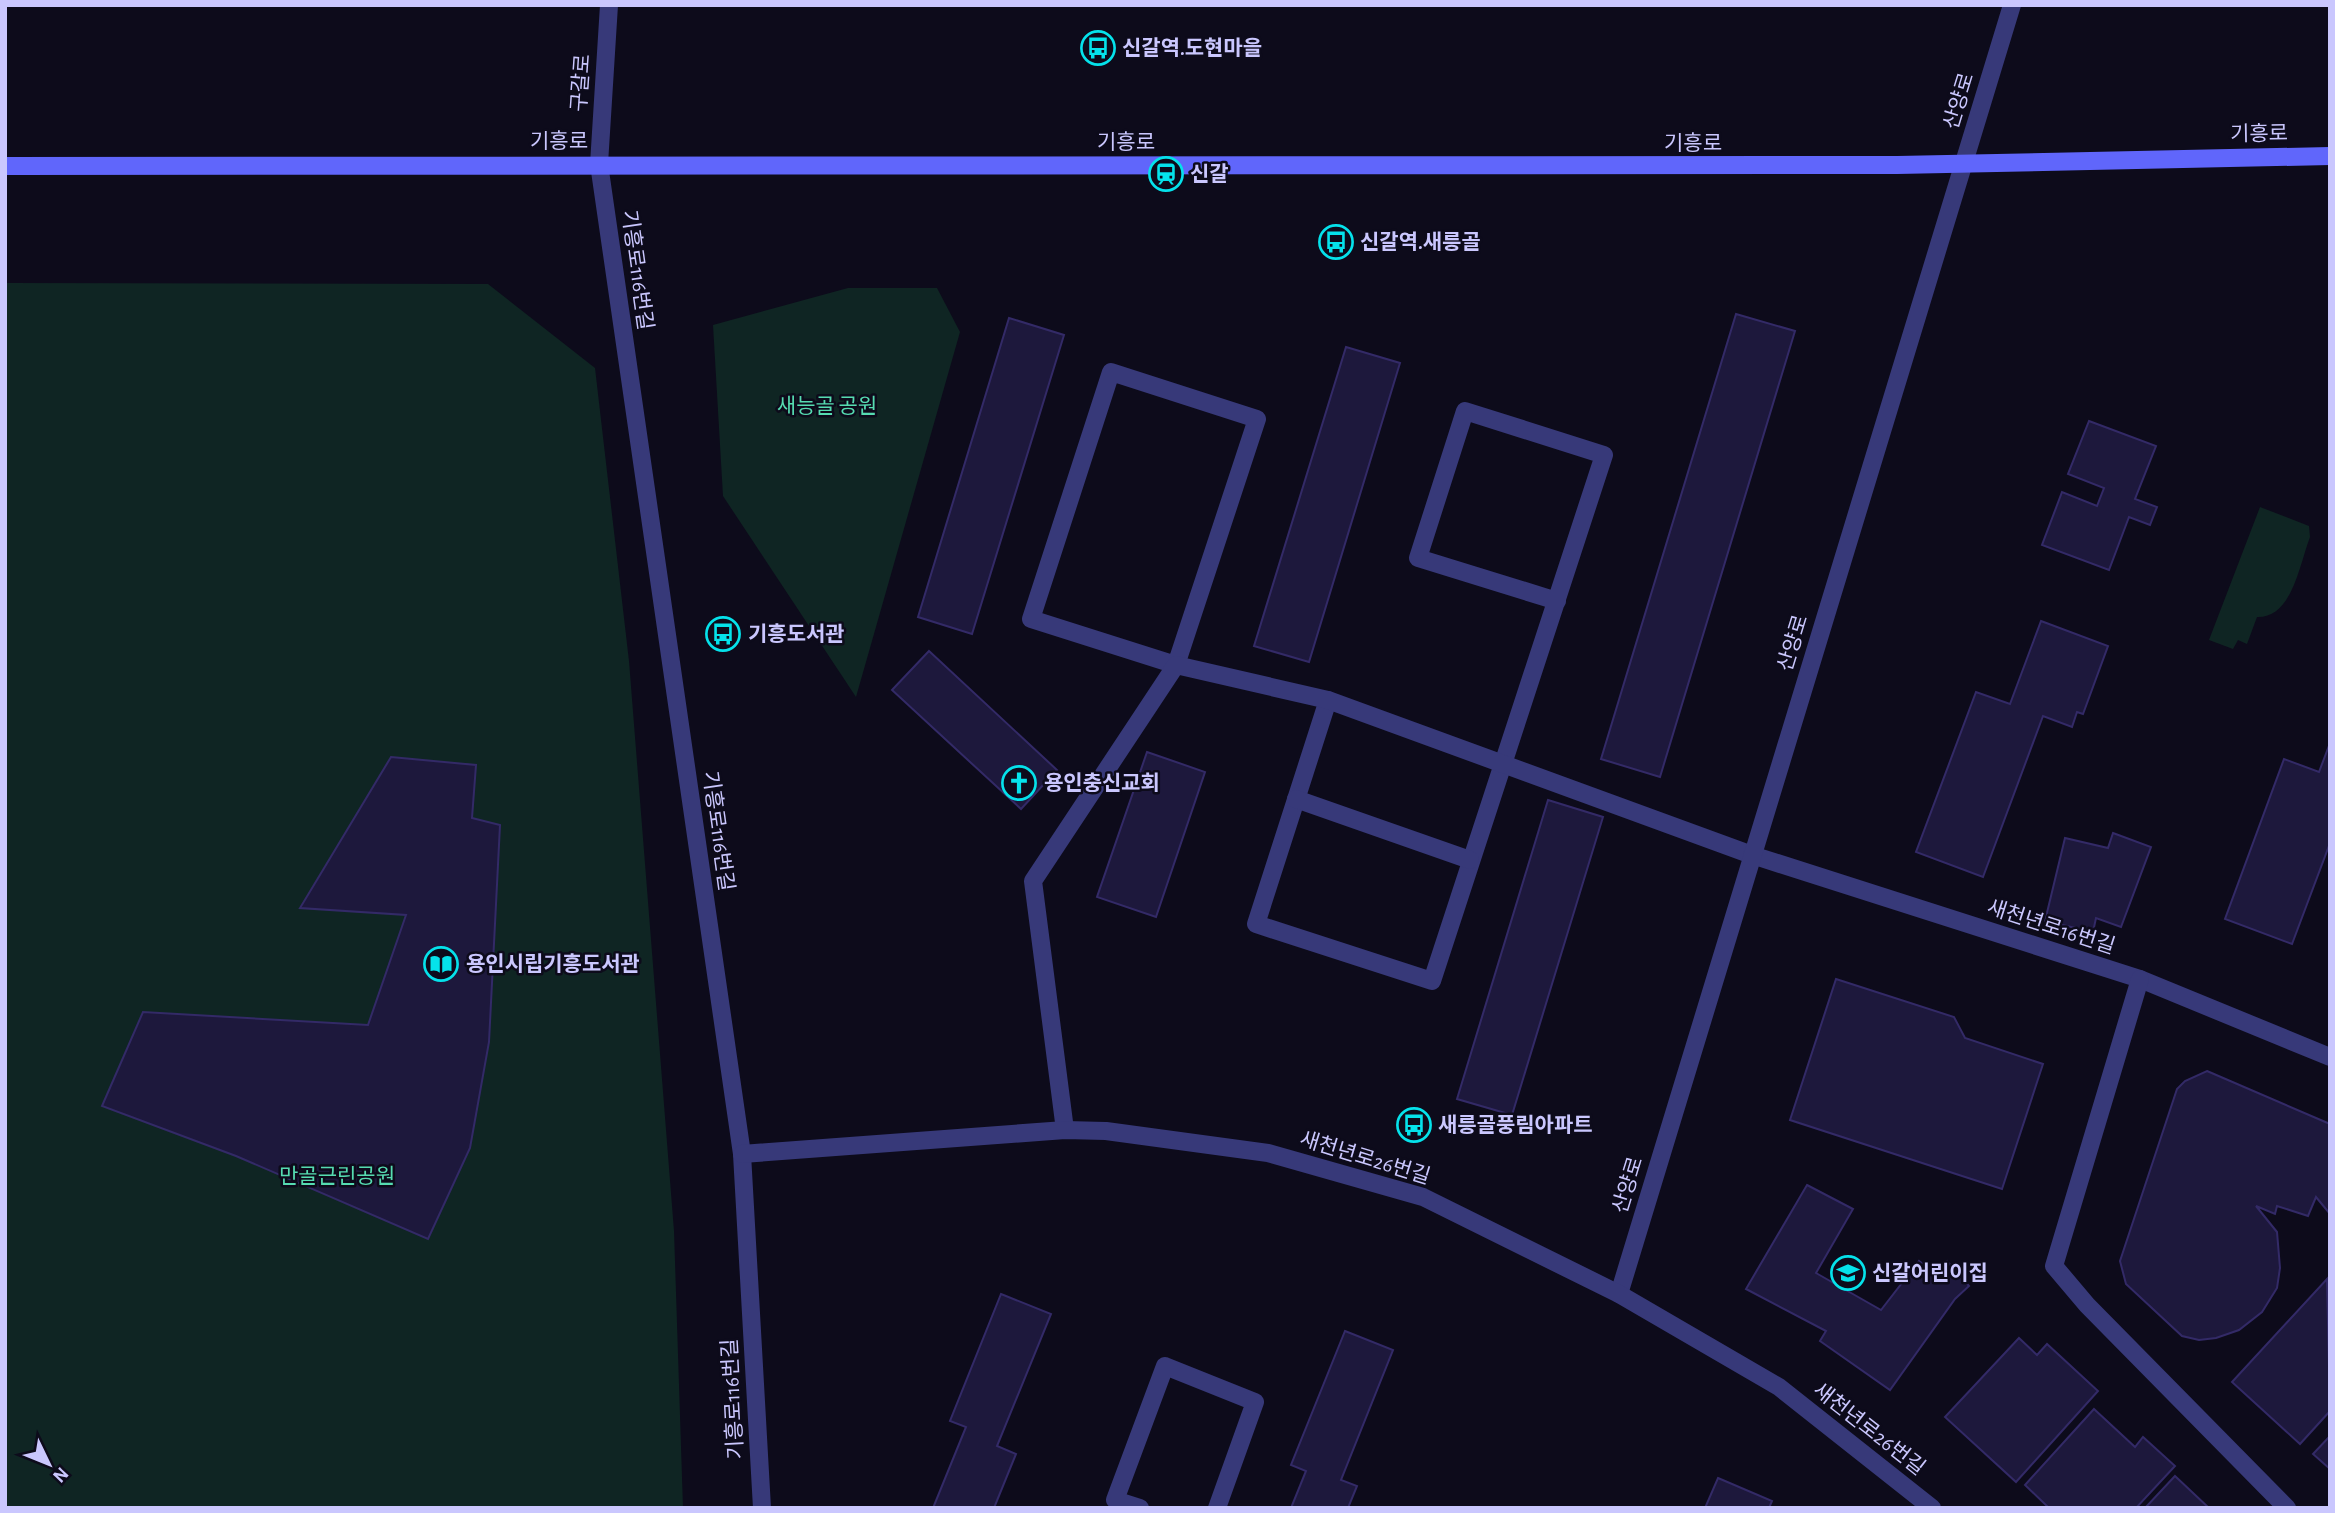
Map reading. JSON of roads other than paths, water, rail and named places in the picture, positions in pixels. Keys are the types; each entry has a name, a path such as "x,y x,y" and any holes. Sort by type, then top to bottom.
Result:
{"main road":[{"name":"기흥로","path":"5,166 1897,166 2051,160 2330,156"}],"street":[{"name":"구갈로","path":"599,164 609,5"},
{"name":"산양로","path":"1619,1294 2012,5"},
{"name":"기흥로116번길","path":"599,164 742,1154 762,1508"},
{"name":"새천년로16번길","path":"1176,665 1257,419 1111,372 1031,619 1176,665 1328,700 1752,855 2140,979 2330,1057"},
{"path":"1328,700 1255,924 1432,981 1502,762 1557,601 1604,455 1465,411 1418,558 1557,601"},
{"path":"1065,1130 1033,881 1176,665"},
{"path":"1296,799 1470,860"},
{"path":"2140,979 2054,1266 2087,1305 2287,1508"},
{"name":"새천년로26번길","path":"742,1154 1065,1130 1106,1132 1268,1153 1423,1197 1619,1294 1779,1387 1933,1508"},
{"path":"1140,1508 1115,1500 1165,1366 1255,1402 1217,1508"}],"place":[{"name":"신갈역.도현마을","path":"1098,48"},
{"name":"신갈","path":"1166,174"},
{"name":"신갈역.새릉골","path":"1336,242"},
{"name":"기흥도서관","path":"723,634"},
{"name":"용인충신교회","path":"1019,783"},
{"name":"용인시립기흥도서관","path":"441,964"},
{"name":"새릉골풍림아파트","path":"1414,1125"},
{"name":"신갈어린이집","path":"1848,1273"}],"park label":[{"name":"새능골 공원","path":"827,406"},
{"name":"만골근린공원","path":"337,1176"}]}
